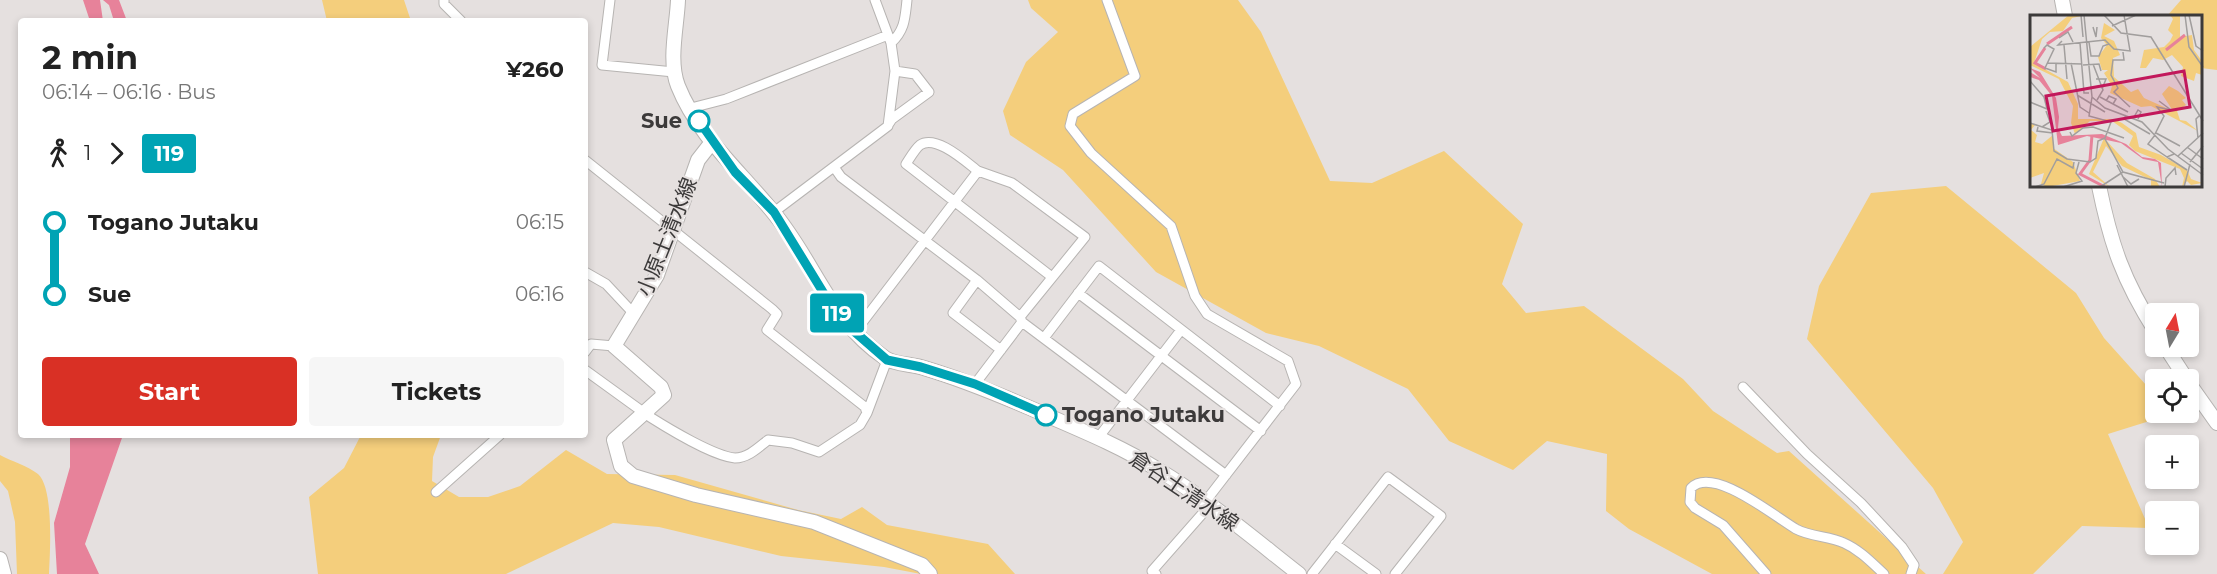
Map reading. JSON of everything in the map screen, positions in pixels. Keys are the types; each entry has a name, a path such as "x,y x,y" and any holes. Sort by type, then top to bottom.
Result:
{"main road":[{"path":"678,0 674,72 678,86 712,142"},
{"path":"2062,0 2065,15"},
{"name":"倉谷土清水線","path":"712,142 735,172 774,212 834,310 887,360 921,367 975,384 1098,438 1158,469 1299,574"},
{"name":"小原土清水線","path":"614,346 635,315 657,275 698,160 712,142"},
{"path":"2099,188 2112,247 2122,273 2145,313"},
{"path":"614,346 661,387 664,395 614,440 621,466 633,476 696,495 814,522 922,565 930,574"},
{"path":"2199,397 2217,423"},
{"path":"0,559 4,574"}],"street":[{"path":"444,0 444,4 458,18"},
{"path":"610,0 602,65 674,72"},
{"path":"874,0 889,39 895,71 888,126"},
{"path":"691,108 726,99 900,34 904,25 907,0"},
{"path":"1107,0 1136,76 1073,114 1070,126 1091,153 1171,226 1195,296 1207,314 1288,361 1296,384 1226,475 1207,504 1152,571 1156,574"},
{"path":"774,212 929,92 915,74 895,71"},
{"path":"975,384 1052,277 1085,237 1012,183 978,171 952,151 932,142 920,144 906,164 1052,277"},
{"path":"588,162 772,309 777,314 767,330 772,331 866,407 867,413"},
{"path":"834,167 841,177 977,280 1021,320 1226,475"},
{"path":"855,332 978,171"},
{"path":"1044,338 1099,266 1280,406"},
{"path":"588,274 606,284 635,315"},
{"path":"977,280 953,313 1001,350"},
{"path":"1078,293 1260,431"},
{"path":"1098,438 1181,330"},
{"path":"588,348 591,344 614,346"},
{"path":"588,372 646,410 650,417 683,439 735,458 750,454 768,440 792,442 819,452 860,425 867,413 887,360"},
{"path":"1743,387 1807,454 1862,503 1914,565 1911,574"},
{"path":"436,492 497,438"},
{"path":"1312,574 1388,477 1441,516 1395,574"},
{"path":"1766,574 1723,525 1695,508 1690,502 1690,493 1695,484 1712,483 1732,490 1811,536 1842,542 1857,550 1884,574"},
{"path":"1335,544 1376,574"}],"shaded area":[{"path":"83,0 100,0 103,18 89,18"},
{"path":"103,0 119,0 126,18 113,18 109,5"},
{"path":"322,0 404,0 410,18 326,18"},
{"path":"1028,0 1238,0 1261,32 1330,181 1372,183 1444,151 1523,224 1502,284 1526,313 1584,306 1683,379 1713,411 1777,453 1789,451 1926,574 1712,574 1629,529 1606,511 1607,454 1547,441 1513,470 1449,441 1408,389 1319,346 1266,333 1156,272 1063,170 1010,135 1003,111 1026,62 1058,32 1031,8"},
{"path":"2181,0 2217,0 2217,70 2202,68 2202,15 2168,15"},
{"path":"1946,186 2076,293 2104,338 2145,384 2145,422 2108,434 2145,519 2145,528 2082,526 2033,574 1943,574 1963,542 1933,488 1807,339 1819,286 1871,193"},
{"path":"70,438 122,438 85,544 99,574 57,574 54,523 70,467"},
{"path":"359,438 440,438 433,457 432,481 459,497 488,497 520,486 566,450 607,474 675,475 798,510 841,519 862,507 887,525 988,544 1015,574 921,574 884,567 781,556 659,527 613,523 506,574 318,574 309,497 344,468"},
{"path":"0,455 34,471 43,481 47,493 50,521 49,574 17,574 15,522 8,491 0,481"}],"bus line":[{"name":"119","path":"699,121 735,172 774,212 793,239 834,310 848,326 887,360 921,367 975,384 1046,415"}],"place":[{"name":"Sue","path":"699,121"},
{"name":"Togano Jutaku","path":"1046,415"}]}
